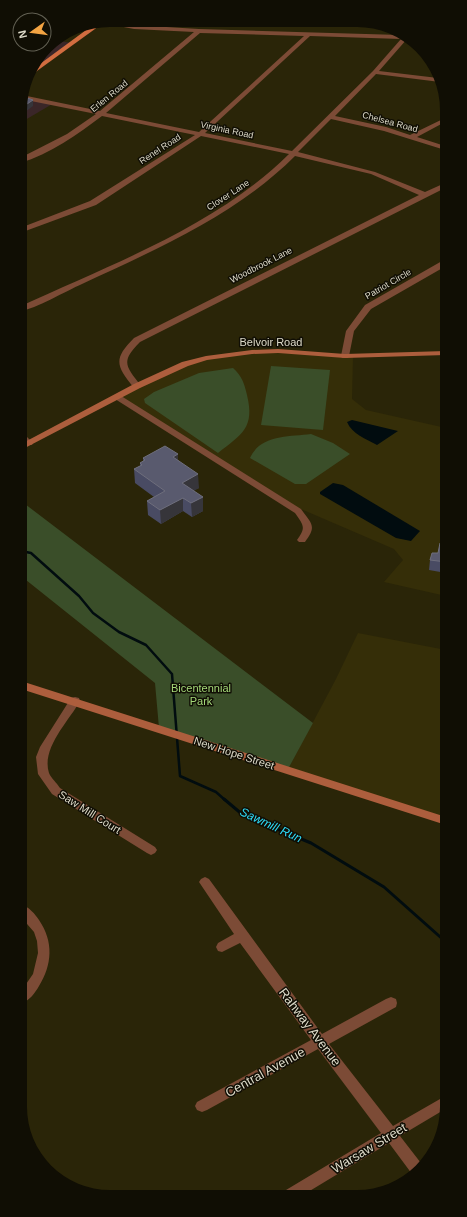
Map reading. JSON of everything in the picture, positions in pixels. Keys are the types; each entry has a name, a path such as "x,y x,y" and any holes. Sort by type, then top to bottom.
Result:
{"main road":[{"path":"38,68 92,29"}],"street":[{"path":"134,27 199,31 395,37"},
{"name":"Erlen Road","path":"27,158 38,154 103,113 199,31"},
{"name":"Renel Road","path":"27,228 93,203 200,134 308,35"},
{"name":"Clover Lane","path":"27,306 197,225 257,187 375,72 401,40"},
{"path":"375,72 434,79"},
{"name":"Virginia Road","path":"28,97 293,153 373,173 425,195"},
{"name":"Chelsea Road","path":"330,117 361,123 410,136 440,146"},
{"path":"410,136 440,122"},
{"name":"Woodbrook Lane","path":"138,386 126,373 122,359 125,352 137,340 440,188"},
{"name":"Patriot Circle","path":"345,356 350,331 368,307 440,266"},
{"name":"Belvoir Road","path":"29,443 138,386 185,364 230,354 278,351 345,356 440,353"},
{"path":"118,397 298,511 308,525 308,532 302,540"},
{"name":"New Hope Street","path":"27,687 440,819"},
{"name":"Saw Mill Court","path":"75,701 45,746 42,757 44,774 56,790 151,850"},
{"name":"Rahway Avenue","path":"205,882 242,936 320,1042 415,1167"},
{"path":"27,915 37,925 44,940 45,949 44,962 40,976 27,994"},
{"path":"222,947 242,936"},
{"name":"Central Avenue","path":"202,1106 391,1003"},
{"name":"Warsaw Street","path":"299,1190 440,1105"}],"shaded area":[{"path":"63,41 72,43 38,67 47,55"},
{"path":"28,98 54,103 27,119"},
{"path":"252,352 353,356 352,399 366,410 440,427 440,595 384,582 403,560 394,549 287,503 118,397 137,386 206,358"},
{"path":"352,420 398,431 377,445 352,430 347,422"},
{"path":"333,483 343,485 420,531 411,541 396,538 320,494 320,492"},
{"path":"358,633 440,649 440,819 287,771 336,679"}],"green space":[{"path":"271,366 330,370 323,430 261,425"},
{"path":"233,368 239,374 244,383 249,406 248,423 234,441 218,453 145,403 144,399 154,392 199,373"},
{"path":"311,434 333,443 350,454 306,484 295,484 250,458 255,450 268,441 276,438"},
{"name":"Bicentennial Park","path":"27,506 313,723 287,771 159,728 155,683 27,581"}],"building":[{"path":"28,98 33,100 27,104"},
{"path":"165,446 178,454 173,457 198,474 182,483 203,497 191,503 183,498 160,510 147,501 165,491 134,469 142,465 140,463 145,460 143,458"},
{"path":"440,543 440,561 430,560 432,553 438,553"}],"waterway":[{"name":"Sawmill Run","path":"27,552 31,553 79,596 93,613 119,632 146,645 172,674 180,776 216,792 225,800"},
{"name":"Sawmill Run","path":"224,799 243,815 311,843 384,887 440,937"}]}
